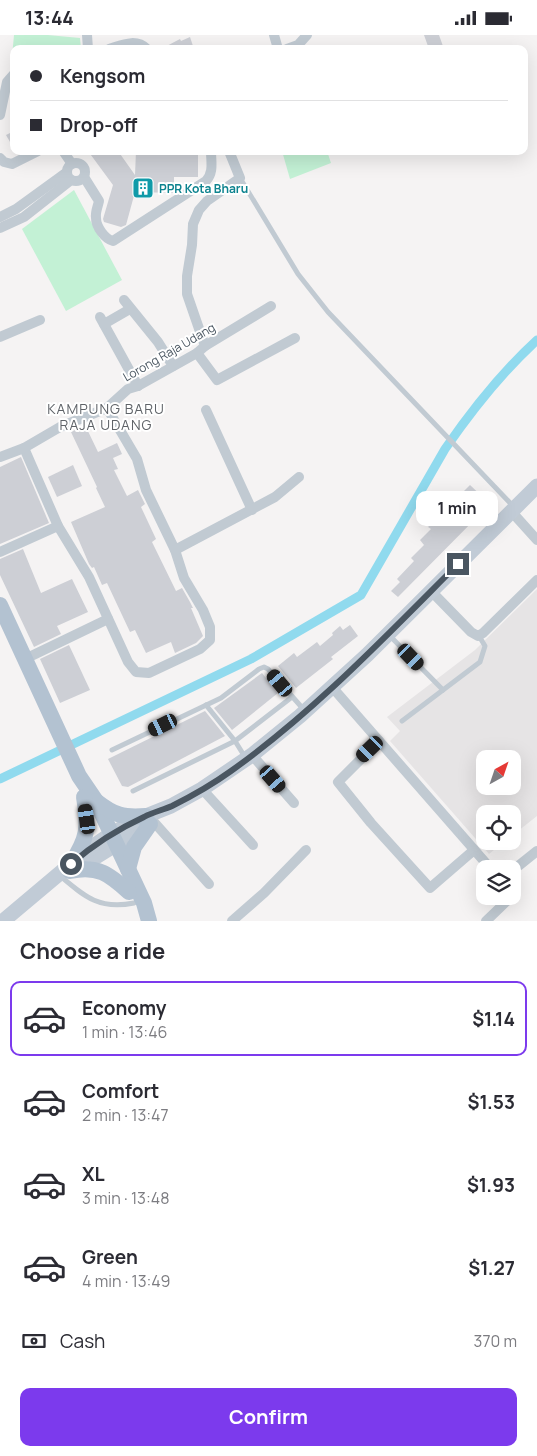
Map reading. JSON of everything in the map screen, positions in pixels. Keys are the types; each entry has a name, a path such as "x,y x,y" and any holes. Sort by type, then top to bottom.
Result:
{"main road":[{"path":"67,870 88,862 110,842 202,789 249,757 306,711 537,486"},
{"path":"0,605 110,842 131,898 144,921"},
{"path":"90,799 121,816 150,820"},
{"path":"10,919 67,870 80,850 86,836 90,799"},
{"path":"128,869 134,847 150,820"},
{"path":"110,842 128,869 144,903 149,921"},
{"path":"67,870 89,869 106,873 131,898"}],"street":[{"path":"298,45 308,35"},
{"path":"124,45 131,43 140,45"},
{"path":"0,115 7,82 10,79"},
{"path":"0,158 12,165 31,155"},
{"path":"0,227 24,217 70,172 78,163 83,166 86,172 84,177 80,181 70,172 64,155"},
{"path":"84,177 98,196 96,219 105,237 110,241 116,240 206,181 212,170 211,155"},
{"path":"205,346 187,294 187,276 193,224 199,211 207,201 240,178 231,155"},
{"path":"0,217 16,209 70,172"},
{"path":"124,300 158,342 173,366"},
{"name":"Lorong Raja Udang","path":"0,457 24,448 60,427 107,408 128,389 138,386 197,353 205,346 270,306"},
{"path":"130,309 102,321 138,386"},
{"path":"0,337 40,320"},
{"path":"197,353 217,380 295,338"},
{"path":"24,448 58,526 89,577 128,662 136,672 149,673 205,645 210,640 210,627 184,578 175,551 146,490 137,459 107,408"},
{"path":"206,410 252,510"},
{"path":"175,551 275,497 299,477"},
{"path":"513,509 537,541"},
{"path":"0,553 58,526"},
{"path":"431,591 471,632 478,636 537,580"},
{"path":"25,659 108,619"},
{"path":"332,687 483,860"},
{"path":"379,741 338,782 383,837 430,888 474,850"},
{"path":"249,757 294,803"},
{"path":"202,789 253,845"},
{"path":"150,820 209,884"},
{"path":"232,921 264,893 306,850"},
{"path":"521,864 537,851"},
{"path":"491,919 504,905"}],"lane":[{"path":"240,178 298,274 328,312 513,509"},
{"path":"388,633 443,690"},
{"path":"402,721 480,662 485,646 478,636"},
{"path":"112,750 221,698 264,667 268,669 306,711"},
{"path":"133,791 235,741 292,697"},
{"path":"206,705 249,757"},
{"path":"67,870 79,892 96,902 120,906 131,898"}],"shaded area":[{"path":"537,589 537,816 521,829 521,805 476,805 476,839 390,741 400,731 387,717 475,650"},
{"path":"485,850 494,850 489,854"}],"green space":[{"path":"14,35 48,35 80,38 81,45 13,45"},
{"path":"283,155 328,155 331,163 290,179"},
{"path":"74,190 122,280 66,311 22,229"}],"building":[{"path":"424,35 439,35 443,45 428,45"},
{"path":"190,37 193,45 169,45 180,39 181,41"},
{"path":"10,133 10,142 6,135"},
{"name":"PPR Kota Bharu","path":"91,155 121,155 135,175 136,155 198,155 198,177 174,177 174,193 135,192 126,225 121,227 104,222 103,219 113,185"},
{"path":"85,425 98,452 117,443 122,454 113,458 118,469 114,470 127,496 138,490 145,504 141,507 156,539 152,542 176,591 182,588 193,608 191,608 203,636 196,643 175,653 171,642 146,653 135,630 130,632 107,583 102,585 94,567 92,568 89,564 71,522 105,507 71,432"},
{"path":"21,457 49,523 0,544 0,467"},
{"path":"73,465 82,486 57,497 48,477"},
{"path":"470,485 490,504 398,597 391,591 400,582 397,579 414,561 411,558 424,545 420,540 431,529 428,527"},
{"path":"23,549 41,593 72,579 88,612 57,626 61,634 34,647 0,575 0,559"},
{"path":"350,625 358,636 331,657 333,659 296,688 278,666 294,653 297,657 317,642 320,646 340,626 343,630"},
{"path":"69,645 90,690 60,703 40,659"},
{"path":"262,673 278,693 232,730 214,708"},
{"path":"205,711 225,736 128,787 122,786 108,759"}],"waterway":[{"path":"0,779 251,659 361,595 445,449 488,392 537,340"}],"place":[{"name":"PPR Kota Bharu","path":"143,188"}],"district":[{"name":"KAMPUNG BARU RAJA UDANG","path":"106,416"}],"route":[{"path":"71,864 112,834 202,789 230,772 252,755 344,677 458,564"}]}
